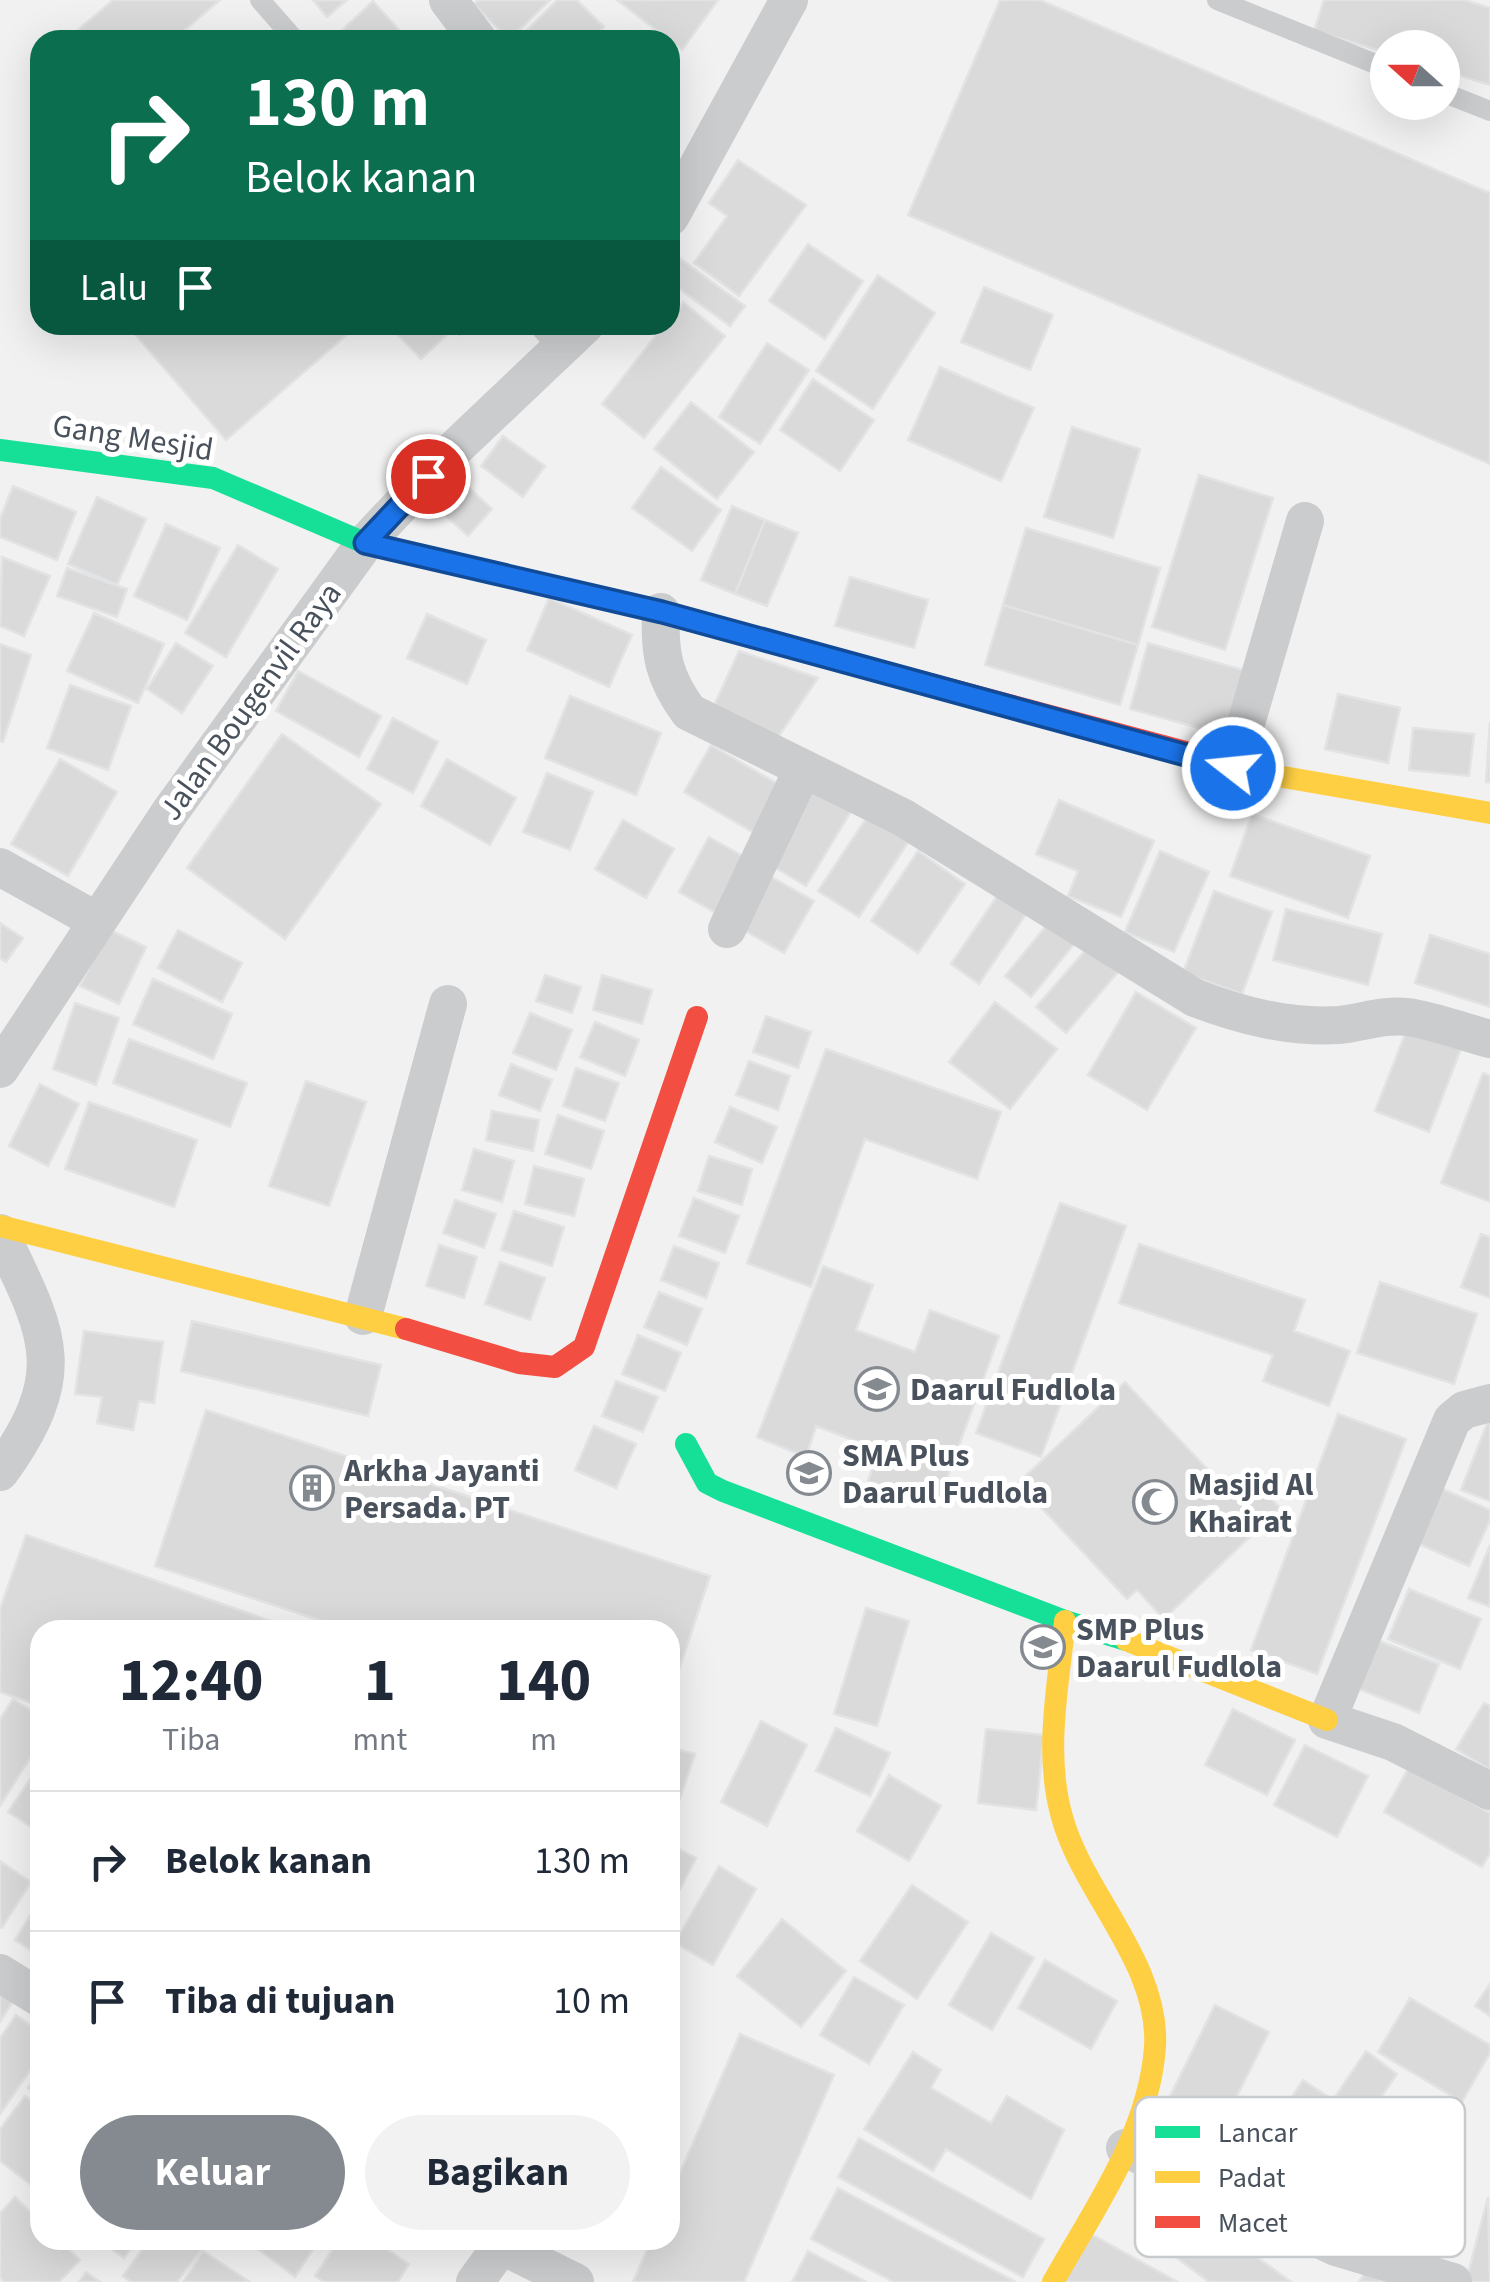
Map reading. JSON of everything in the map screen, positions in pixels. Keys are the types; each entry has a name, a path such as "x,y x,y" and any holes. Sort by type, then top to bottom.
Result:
{"street":[{"path":"448,0 470,30"},
{"path":"680,199 788,0"},
{"name":"Jalan Bougenvil Raya","path":"0,1068 280,655 365,543 559,335"},
{"name":"Gang Mesjid","path":"0,450 212,478 365,543 662,612 1233,768 1490,813"},
{"path":"1233,768 1305,520"},
{"path":"662,612 660,650 668,684 689,712 802,772 902,818 1196,998 1235,1014 1282,1023 1341,1025 1372,1017 1406,1017 1490,1038"},
{"path":"727,930 802,772"},
{"path":"0,867 97,921"},
{"path":"363,1316 448,1004"},
{"path":"0,1229 363,1316 518,1364 555,1367 584,1347 697,1017"},
{"path":"0,1229 42,1322 46,1352 44,1386 31,1428 0,1472"},
{"path":"1326,1720 1452,1420 1464,1410 1490,1403"},
{"path":"686,1444 708,1483 723,1491 1064,1621 1150,1646 1326,1720 1393,1742 1490,1791"},
{"path":"1064,1621 1053,1758 1061,1816 1144,1993 1155,2041 1143,2097"},
{"path":"0,1973 30,1992"},
{"path":"1053,2282 1125,2148 1135,2120"},
{"path":"1125,2148 1135,2153"},
{"path":"474,2282 491,2250"},
{"path":"509,2250 575,2282"},
{"path":"1369,2257 1453,2282"}],"lane":[{"path":"260,0 286,30"},
{"path":"1217,0 1370,62"},
{"path":"1460,99 1490,111"}],"building":[{"path":"113,0 220,0 185,30 78,30"},
{"path":"313,0 347,0 327,17"},
{"path":"478,0 550,0 519,30 499,30 474,4"},
{"path":"557,0 577,0 604,27 601,30 527,30"},
{"path":"617,0 718,0 682,50 680,30 656,30"},
{"path":"1000,0 1040,0 1490,193 1490,464 908,215"},
{"path":"1324,0 1465,0 1490,8 1490,85 1460,76 1460,30 1370,30 1370,48 1314,31"},
{"path":"373,1 399,30 342,30"},
{"path":"738,160 806,205 739,296 694,263 727,216 709,203"},
{"path":"808,244 863,281 825,339 769,301"},
{"path":"680,258 745,306 730,326 680,289"},
{"path":"878,275 935,313 873,409 816,371"},
{"path":"984,287 1053,315 1030,370 961,342"},
{"path":"683,302 725,336 644,438 602,404 656,335 680,335"},
{"path":"136,335 347,335 226,440"},
{"path":"398,335 447,335 421,359"},
{"path":"767,343 809,370 760,444 719,417"},
{"path":"940,367 1034,408 1001,481 908,440"},
{"path":"813,379 874,420 840,471 780,430"},
{"path":"691,402 754,452 717,499 654,449"},
{"path":"1072,427 1140,449 1113,538 1044,517"},
{"path":"503,436 545,466 523,497 481,466"},
{"path":"661,467 721,510 692,551 632,508"},
{"path":"1199,475 1273,498 1225,650 1152,627"},
{"path":"460,479 492,509 468,536 435,506"},
{"path":"13,486 76,512 57,560 0,537 0,519"},
{"path":"97,497 146,519 117,585 68,564"},
{"path":"732,506 765,520 735,594 701,580"},
{"path":"765,520 798,533 767,606 735,594"},
{"path":"166,524 220,548 187,620 134,596"},
{"path":"1026,528 1160,568 1138,645 1003,605"},
{"path":"238,545 278,569 226,657 185,633"},
{"path":"2,557 50,576 24,636 0,626"},
{"path":"67,568 127,589 117,617 57,596"},
{"path":"850,577 928,600 914,648 835,626"},
{"path":"549,598 632,635 609,687 527,650"},
{"path":"1003,605 1138,645 1120,705 985,665"},
{"path":"94,613 164,644 138,703 67,671"},
{"path":"427,614 486,640 467,684 407,658"},
{"path":"176,643 213,666 182,713 147,689"},
{"path":"1148,643 1243,670 1224,735 1130,709"},
{"path":"0,644 31,655 3,742 0,741"},
{"path":"739,651 818,678 772,746 712,710"},
{"path":"298,671 381,716 359,757 276,711"},
{"path":"70,685 131,706 108,770 47,748"},
{"path":"1338,694 1400,708 1388,763 1325,749"},
{"path":"570,696 661,733 636,795 545,758"},
{"path":"393,718 438,742 413,793 367,769"},
{"path":"1490,722 1490,782 1486,782"},
{"path":"1413,728 1474,734 1469,776 1409,770"},
{"path":"282,734 381,804 285,939 187,868"},
{"path":"711,745 783,787 756,834 684,792"},
{"path":"60,759 117,792 68,876 11,844"},
{"path":"447,759 516,798 490,845 421,806"},
{"path":"547,773 593,792 570,850 523,832"},
{"path":"809,781 853,808 806,886 761,859"},
{"path":"1059,800 1154,841 1121,917 1068,896 1078,871 1036,854"},
{"path":"871,811 911,838 859,917 818,891"},
{"path":"1252,814 1370,856 1348,918 1230,876"},
{"path":"623,820 674,849 646,898 595,869"},
{"path":"709,837 753,862 723,917 679,892"},
{"path":"918,851 965,884 918,953 871,921"},
{"path":"1160,851 1209,872 1174,952 1125,932"},
{"path":"761,871 814,901 784,953 731,923"},
{"path":"1214,891 1272,912 1242,994 1183,973"},
{"path":"1000,892 1028,911 979,984 951,964"},
{"path":"1286,909 1382,934 1368,985 1273,960"},
{"path":"1050,921 1075,943 1031,997 1005,976"},
{"path":"0,923 23,938 6,962 0,958"},
{"path":"108,929 146,947 119,1004 80,986"},
{"path":"178,930 242,963 222,1002 158,968"},
{"path":"1430,935 1490,954 1490,1007 1415,983"},
{"path":"1089,946 1118,972 1066,1033 1036,1007"},
{"path":"545,975 581,987 572,1013 536,1001"},
{"path":"602,975 652,990 642,1024 593,1010"},
{"path":"153,979 232,1014 213,1059 133,1024"},
{"path":"1136,992 1196,1028 1147,1110 1088,1075"},
{"path":"995,1002 1057,1049 1010,1109 949,1062"},
{"path":"75,1003 119,1018 96,1085 53,1069"},
{"path":"530,1013 572,1030 556,1070 513,1053"},
{"path":"766,1016 811,1032 798,1068 753,1052"},
{"path":"595,1022 639,1040 625,1076 580,1057"},
{"path":"1409,1024 1463,1044 1429,1132 1375,1111"},
{"path":"129,1039 247,1083 230,1127 113,1083"},
{"path":"826,1049 1001,1112 977,1179 865,1139 811,1287 747,1263"},
{"path":"749,1061 790,1076 778,1110 736,1095"},
{"path":"511,1064 552,1080 540,1111 499,1095"},
{"path":"576,1068 619,1083 605,1121 563,1106"},
{"path":"1483,1073 1490,1076 1490,1202 1441,1183"},
{"path":"306,1081 366,1102 329,1206 269,1186"},
{"path":"40,1084 79,1104 48,1166 9,1146"},
{"path":"89,1102 197,1140 174,1207 65,1169"},
{"path":"730,1107 777,1127 762,1163 715,1142"},
{"path":"492,1111 539,1120 533,1151 486,1140"},
{"path":"558,1115 604,1131 591,1169 545,1154"},
{"path":"474,1149 514,1161 502,1202 462,1190"},
{"path":"709,1156 752,1169 742,1205 698,1191"},
{"path":"534,1166 584,1179 574,1216 525,1204"},
{"path":"694,1198 739,1216 725,1253 679,1236"},
{"path":"455,1200 496,1214 484,1248 443,1233"},
{"path":"1060,1203 1126,1226 1041,1457 976,1433"},
{"path":"514,1211 564,1227 552,1266 501,1250"},
{"path":"1481,1234 1490,1237 1490,1298 1461,1287"},
{"path":"1139,1244 1305,1300 1294,1331 1350,1351 1329,1406 1263,1381 1273,1355 1119,1303"},
{"path":"439,1245 477,1257 464,1298 426,1286"},
{"path":"674,1246 719,1263 706,1298 661,1280"},
{"path":"500,1262 545,1278 530,1320 485,1304"},
{"name":"Daarul Fudlola","path":"823,1266 873,1285 856,1330 915,1352 930,1310 999,1336 937,1506 868,1481 879,1450 816,1426 806,1457 757,1437"},
{"path":"1380,1282 1477,1314 1454,1384 1357,1353"},
{"path":"659,1292 702,1309 687,1345 644,1327"},
{"path":"192,1321 381,1365 368,1416 181,1371"},
{"path":"84,1331 163,1342 154,1403 139,1401 133,1430 97,1423 102,1397 75,1394"},
{"path":"638,1335 681,1353 665,1391 622,1374"},
{"path":"616,1381 658,1397 643,1432 602,1416"},
{"name":"Masjid Al Khairat","path":"1125,1382 1233,1496 1252,1478 1280,1508 1164,1619 1137,1590 1127,1599 1018,1483"},
{"name":"Arkha Jayanti Persada. PT","path":"206,1410 710,1576 680,1667 680,1620 319,1620 155,1566"},
{"path":"1338,1414 1406,1439 1317,1674 1251,1650"},
{"path":"1490,1416 1490,1501 1461,1490"},
{"path":"594,1426 636,1444 616,1488 575,1470"},
{"path":"1436,1486 1490,1510 1490,1520 1469,1566 1412,1541"},
{"path":"26,1535 268,1620 30,1620 30,1702 0,1692 0,1609"},
{"path":"1490,1545 1490,1607 1468,1598"},
{"path":"1409,1589 1481,1619 1460,1669 1388,1639"},
{"path":"866,1608 909,1621 877,1726 834,1714"},
{"path":"1369,1637 1439,1664 1419,1713 1349,1685"},
{"path":"13,1699 30,1710 30,1758 0,1806 0,1719"},
{"path":"1484,1703 1490,1706 1490,1770 1456,1749"},
{"path":"1233,1709 1295,1740 1267,1795 1205,1765"},
{"path":"761,1721 807,1745 767,1826 721,1802"},
{"path":"836,1728 890,1753 870,1796 816,1771"},
{"path":"986,1729 1044,1735 1036,1810 978,1803"},
{"path":"1305,1745 1368,1776 1337,1837 1274,1805"},
{"path":"680,1750 695,1754 680,1798"},
{"path":"1409,1767 1490,1813 1490,1853 1482,1867 1384,1812"},
{"path":"889,1775 941,1806 909,1861 857,1831"},
{"path":"30,1779 30,1826 8,1812"},
{"path":"680,1849 696,1858 680,1889"},
{"path":"0,1861 30,1884 0,1927"},
{"path":"719,1866 756,1889 713,1965 680,1946 680,1934"},
{"path":"912,1885 968,1922 917,1999 860,1961"},
{"path":"30,1915 30,1950 15,1940"},
{"path":"782,1919 846,1971 801,2027 737,1976"},
{"path":"991,1933 1034,1958 992,2030 949,2005"},
{"path":"1045,1960 1117,2001 1091,2049 1018,2008"},
{"path":"854,1977 904,2005 869,2064 820,2035"},
{"path":"1490,1984 1490,2016 1475,2006"},
{"path":"0,1985 17,1995 0,2022"},
{"path":"1410,1998 1490,2045 1490,2053 1465,2097 1454,2097 1378,2052"},
{"path":"1215,2005 1269,2032 1236,2097 1170,2097"},
{"path":"16,2015 30,2025 30,2070 0,2114 0,2038"},
{"path":"740,2034 834,2075 744,2282 633,2282 647,2250 680,2250 680,2173"},
{"path":"1366,2051 1397,2074 1381,2097 1335,2097"},
{"path":"913,2052 941,2070 931,2088 991,2123 1007,2096 1064,2130 1031,2199 946,2149 933,2171 864,2129"},
{"path":"1303,2080 1328,2097 1292,2097"},
{"path":"25,2096 30,2100 30,2184 0,2161 0,2129"},
{"path":"859,2138 1044,2239 1023,2277 838,2177"},
{"path":"838,2188 1016,2282 894,2282 811,2239"},
{"path":"15,2197 30,2211 30,2250 70,2250 80,2260 59,2282 4,2282 0,2278 0,2213"},
{"path":"1488,2197 1490,2282 1470,2282 1466,2281"},
{"path":"1091,2234 1178,2282 1064,2282"},
{"path":"113,2250 130,2250 124,2258"},
{"path":"142,2250 201,2250 177,2282 131,2282 123,2276"},
{"path":"259,2250 313,2250 295,2277"},
{"path":"332,2250 388,2250 409,2264 398,2282 324,2282 315,2276"},
{"path":"203,2251 250,2282 183,2282"},
{"path":"808,2251 867,2282 792,2282"},
{"path":"1175,2257 1257,2257 1291,2282 1209,2282"},
{"path":"1367,2269 1388,2282 1359,2282"},
{"path":"86,2272 100,2282 79,2282"}],"traffic: fast":[{"path":"0,450 213,478 365,543 636,606"},
{"path":"686,1444 707,1483 723,1491 1065,1621 1126,1640"}],"traffic: slow":[{"path":"1272,775 1490,813"},
{"path":"0,1226 406,1329"},
{"path":"1065,1621 1054,1719 1057,1793 1072,1846 1146,1986 1155,2047 1146,2097"},
{"path":"1126,1640 1327,1720"},
{"path":"1053,2282 1102,2198 1135,2129"}],"traffic: jam":[{"path":"636,606 1272,775"},
{"path":"406,1329 519,1363 555,1367 584,1347 697,1017"}],"place":[{"name":"Daarul Fudlola","path":"877,1389"},
{"name":"SMA Plus Daarul Fudlola","path":"809,1473"},
{"name":"Arkha Jayanti Persada. PT","path":"312,1488"},
{"name":"Masjid Al Khairat","path":"1155,1502"},
{"name":"SMP Plus Daarul Fudlola","path":"1043,1647"}],"route":[{"path":"428,476 365,543 662,612 1233,768"}]}
